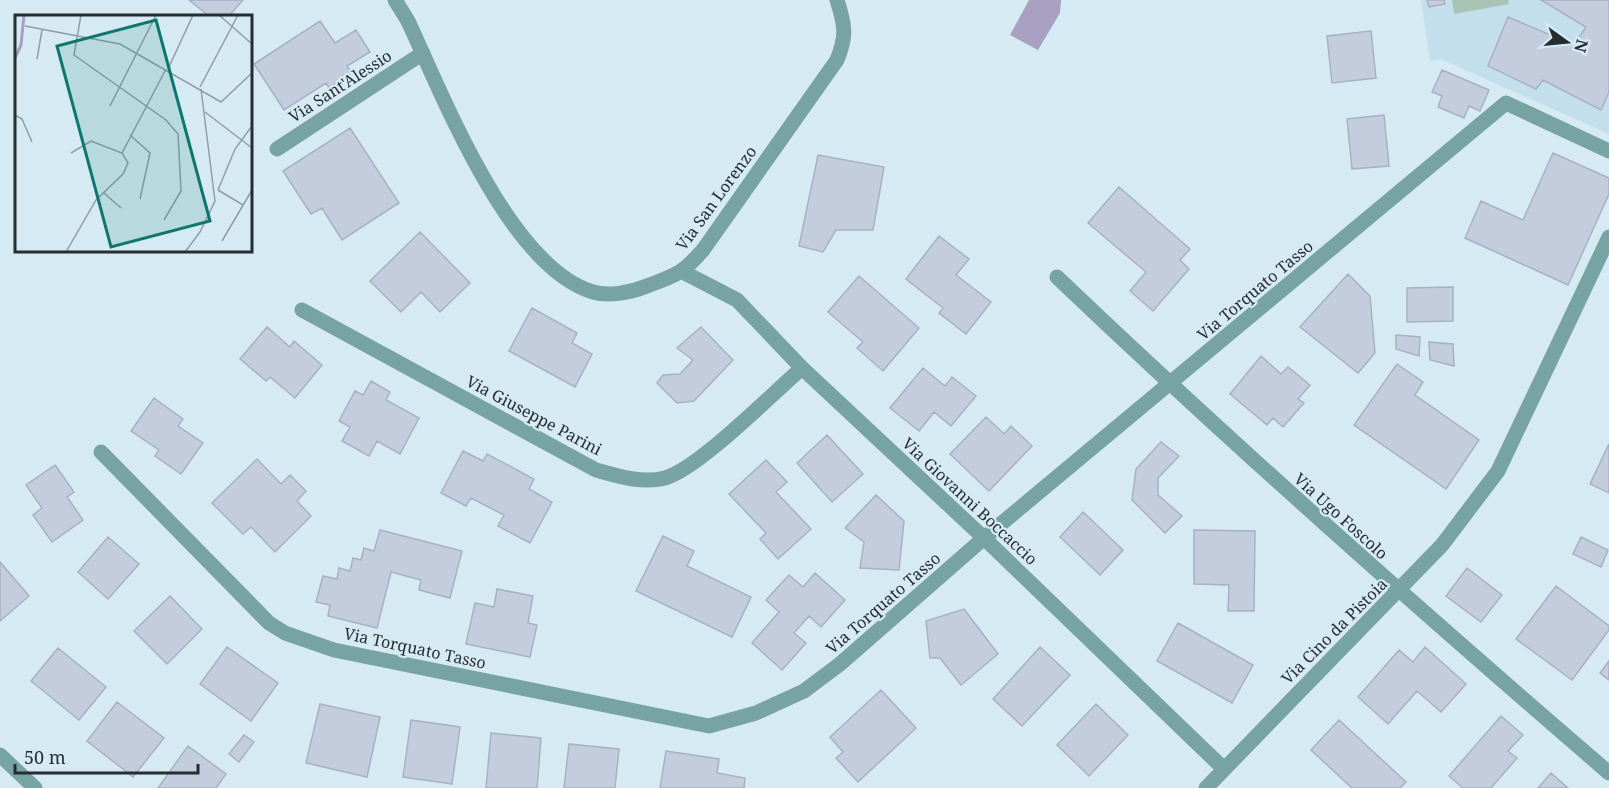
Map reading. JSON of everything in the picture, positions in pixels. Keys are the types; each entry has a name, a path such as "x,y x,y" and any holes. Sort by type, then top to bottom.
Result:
{"street":[{"name":"Via San Lorenzo","path":"395,0 480,173 524,238 556,270 594,292 615,293 640,289 683,272 703,250 837,60 845,41 844,20 837,0"},
{"name":"Via Sant'Alessio","path":"277,149 423,53"},
{"name":"Via Torquato Tasso","path":"101,452 253,609 285,633 334,650 709,726 756,713 804,690 840,664 984,538 1506,103 1609,151"},
{"name":"Via Cino da Pistoia","path":"1216,781 1442,545 1498,471 1609,237"},
{"name":"Via Giovanni Boccaccio","path":"683,272 737,300 802,368 984,538 1216,781"},
{"name":"Via Ugo Foscolo","path":"1057,277 1169,384 1398,592 1609,772"},
{"name":"Via Giuseppe Parini","path":"302,310 596,470 630,479 664,478 688,467 802,368"},
{"path":"0,755 35,788"}],"shaded area":[{"path":"1029,0 1061,0 1060,13 1038,50 1010,35"},
{"path":"1421,0 1609,0 1609,134 1441,59 1430,61"}],"green space":[{"path":"1452,0 1508,0 1509,4 1454,14"}],"building":[{"path":"189,0 243,0 230,15 208,15"},
{"path":"1427,0 1444,0 1445,4 1429,7"},
{"path":"1541,0 1609,0 1609,92 1601,110 1543,80 1536,89 1488,66 1508,17 1574,45 1586,27"},
{"path":"320,21 335,43 356,30 370,52 347,66 352,73 329,88 326,83 284,110 254,64"},
{"path":"1371,31 1376,78 1332,83 1327,36"},
{"path":"1442,70 1489,90 1480,111 1469,106 1464,118 1438,107 1442,96 1432,92"},
{"path":"1384,115 1389,166 1352,169 1347,119"},
{"path":"350,128 399,203 342,240 322,208 311,214 283,171"},
{"path":"1553,153 1609,178 1609,194 1568,285 1465,238 1481,201 1523,220"},
{"path":"818,155 884,167 873,230 836,230 823,252 799,246"},
{"path":"1119,187 1190,249 1180,260 1189,269 1153,311 1130,291 1146,272 1088,223"},
{"path":"420,232 470,283 440,312 421,292 401,312 370,281"},
{"path":"939,236 969,259 956,275 991,302 966,334 939,313 943,308 906,279"},
{"path":"1348,274 1370,296 1375,353 1358,373 1300,327"},
{"path":"859,276 919,328 883,371 857,348 863,342 828,312"},
{"path":"1453,287 1453,321 1407,322 1407,288"},
{"path":"532,308 577,333 572,343 592,354 575,387 509,351"},
{"path":"267,327 290,347 294,341 322,365 295,398 270,377 266,381 240,359"},
{"path":"701,327 733,360 694,401 677,403 657,383 663,375 680,374 693,360 677,348"},
{"path":"1396,335 1420,337 1419,356 1396,349"},
{"path":"1429,342 1453,344 1454,366 1430,360"},
{"path":"1261,356 1281,374 1288,367 1310,385 1298,399 1304,403 1283,427 1273,418 1267,425 1230,394"},
{"path":"1397,364 1423,382 1415,395 1479,440 1446,489 1354,425"},
{"path":"923,368 945,386 952,377 976,396 951,426 934,412 919,431 890,408"},
{"path":"371,381 390,392 386,400 419,418 400,454 377,441 369,456 342,441 350,427 339,421 355,391 363,395"},
{"path":"154,398 183,419 178,426 203,443 181,474 155,456 159,450 131,431"},
{"path":"986,417 1004,434 1011,426 1032,446 989,491 950,454"},
{"path":"827,435 863,474 832,502 797,463"},
{"path":"1161,442 1179,456 1158,478 1158,495 1182,516 1165,533 1132,500 1136,469"},
{"path":"1609,444 1609,493 1590,484"},
{"path":"463,451 483,461 487,454 534,479 529,489 552,502 530,543 498,526 504,515 471,498 466,506 441,493"},
{"path":"257,459 281,484 290,475 306,491 297,501 311,516 275,552 251,527 243,534 212,503"},
{"path":"766,460 787,482 776,492 811,529 778,559 760,539 766,533 729,494"},
{"path":"55,465 74,492 67,497 83,520 52,542 33,515 42,508 26,485"},
{"path":"876,495 904,521 899,570 860,568 864,542 845,528"},
{"path":"1083,512 1123,550 1100,575 1060,537"},
{"path":"380,530 462,551 450,598 419,590 421,580 391,572 377,628 328,616 330,605 316,602 323,576 337,579 339,568 350,571 353,558 361,560 364,548 374,551"},
{"path":"1194,530 1255,531 1254,611 1228,611 1229,585 1194,584"},
{"path":"663,536 694,551 687,566 751,597 732,637 636,591"},
{"path":"108,537 139,564 108,599 78,572"},
{"path":"1581,537 1608,550 1601,567 1573,554"},
{"path":"0,562 29,596 0,621"},
{"path":"1467,568 1502,595 1481,622 1446,596"},
{"path":"815,573 845,600 821,627 809,616 794,633 806,643 782,670 752,643 779,612 766,600 789,575 803,587"},
{"path":"1556,586 1609,626 1609,630 1572,680 1516,639"},
{"path":"497,589 533,596 528,623 537,625 530,657 466,644 475,603 494,607"},
{"path":"170,596 202,629 167,664 134,631"},
{"path":"964,609 998,654 961,685 940,658 930,658 926,621"},
{"path":"1178,623 1253,665 1232,703 1157,661"},
{"path":"227,647 278,683 251,721 200,684"},
{"path":"1040,647 1070,675 1022,726 993,699"},
{"path":"1425,647 1466,684 1441,712 1417,691 1388,724 1358,697 1399,650 1413,662"},
{"path":"58,648 106,687 79,720 31,681"},
{"path":"1609,661 1609,680 1600,673"},
{"path":"881,690 916,728 858,782 836,758 843,752 830,737"},
{"path":"117,702 164,738 133,777 87,741"},
{"path":"320,704 380,717 367,777 306,763"},
{"path":"1096,704 1128,735 1089,776 1057,745"},
{"path":"1501,716 1523,735 1508,751 1517,758 1491,788 1463,788 1449,776"},
{"path":"411,720 460,727 452,784 403,777"},
{"path":"1339,720 1406,782 1400,788 1352,788 1311,750"},
{"path":"491,733 541,738 537,788 486,788"},
{"path":"244,735 254,742 239,762 229,754"},
{"path":"569,744 619,749 615,788 564,788"},
{"path":"188,746 226,774 216,788 158,788"},
{"path":"666,751 719,759 717,773 745,778 744,788 660,788"},
{"path":"1551,773 1568,788 1538,788"}]}
